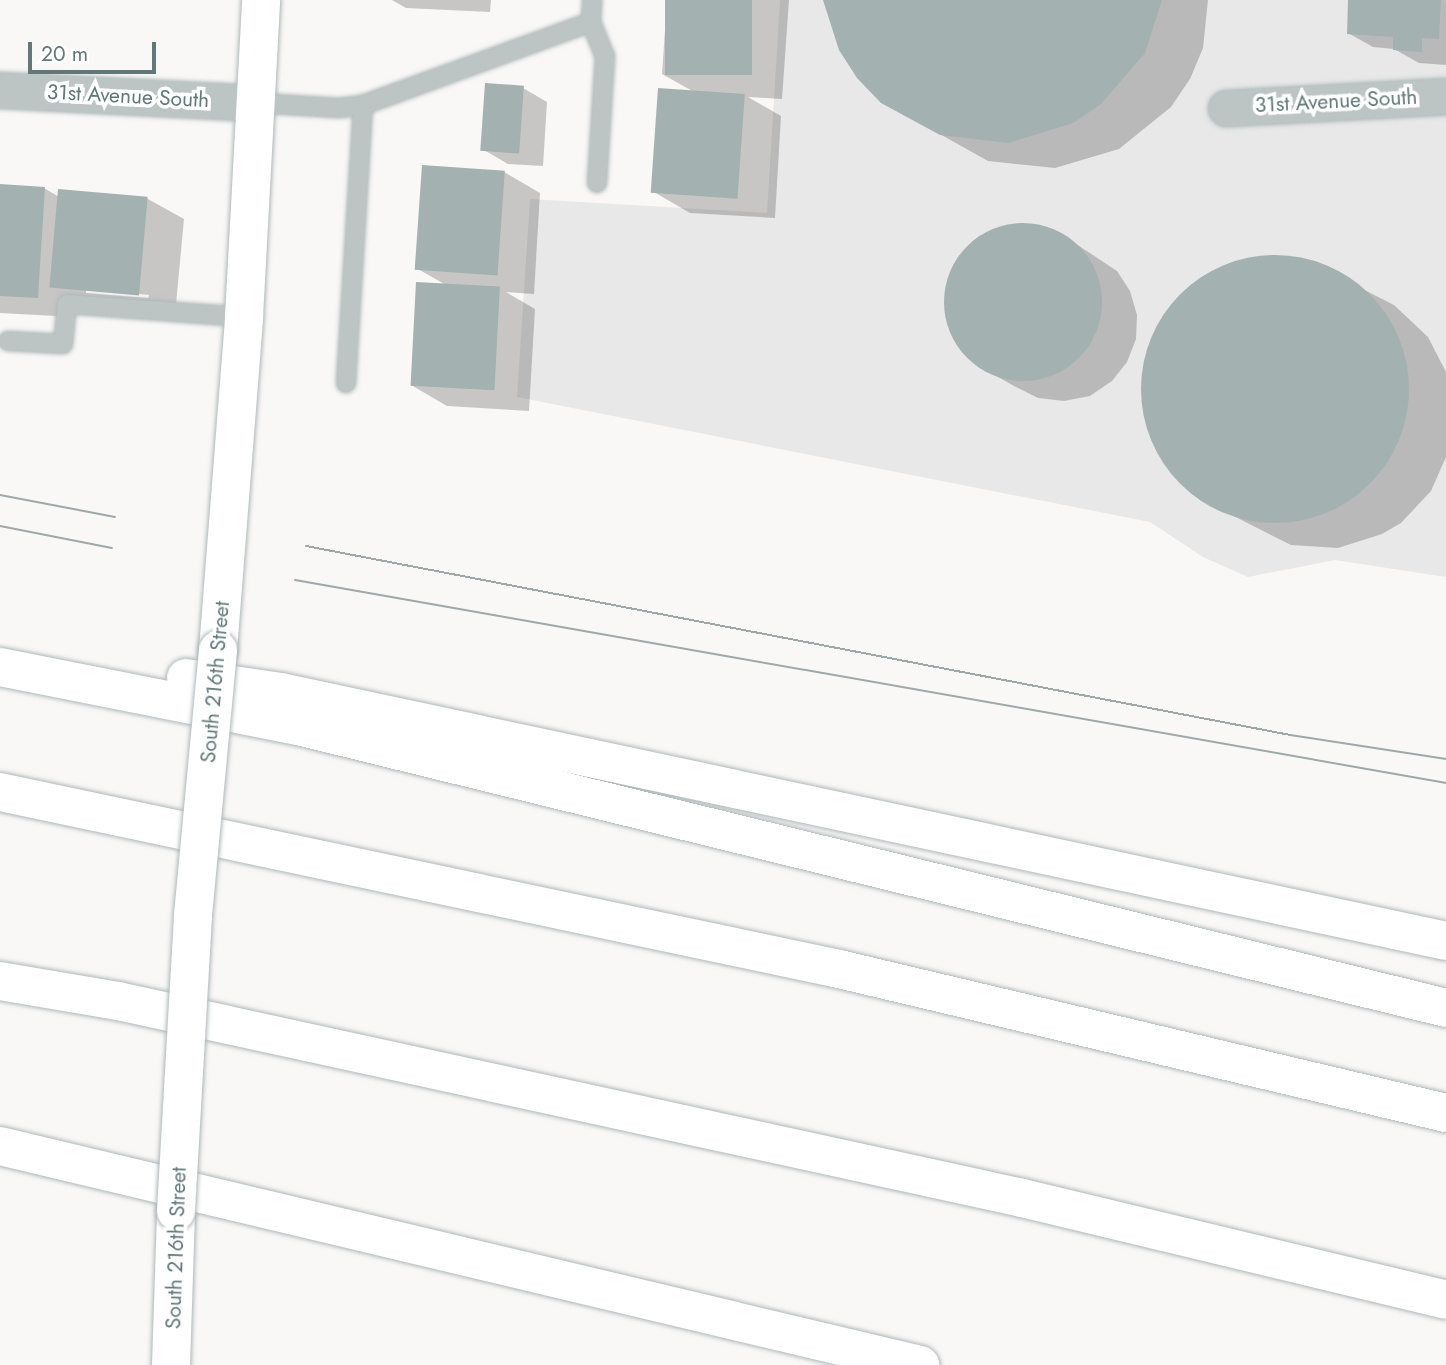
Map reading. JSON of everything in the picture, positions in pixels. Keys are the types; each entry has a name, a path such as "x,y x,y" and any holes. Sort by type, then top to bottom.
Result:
{"main road":[{"name":"South 216th Street","path":"171,1365 176,1211 193,915 218,650 244,317 261,0"},
{"path":"0,653 281,692 1446,941"},
{"path":"0,667 298,726 1446,1008"},
{"path":"0,792 839,969 1446,1113"},
{"path":"0,981 118,1001 995,1192 1446,1300"},
{"path":"0,1146 920,1365"}],"street":[{"name":"31st Avenue South","path":"0,90 256,103"},
{"name":"31st Avenue South","path":"1226,108 1446,96"}],"lane":[{"path":"592,0 591,22 605,56 597,183"},
{"path":"256,103 339,108 363,105 591,22"},
{"path":"346,383 363,105"},
{"path":"8,341 63,344 67,304 244,317"}],"shaded area":[{"path":"780,0 1446,0 1446,577 1335,560 1248,577 1203,557 1150,522 517,397 530,199 767,213"}],"building":[{"path":"665,0 752,0 752,75 665,75"},
{"path":"823,0 1162,0 1145,53 1101,104 1073,123 1008,143 940,135 881,103 857,78 839,50"},
{"path":"1348,0 1441,0 1439,39 1422,38 1422,52 1393,50 1393,37 1347,34"},
{"path":"485,83 524,86 519,154 480,151"},
{"path":"658,88 745,94 737,199 651,193"},
{"path":"422,165 505,171 497,276 415,270"},
{"path":"0,184 45,187 38,298 0,296"},
{"path":"58,189 148,197 139,295 49,288"},
{"path":"1023,223 1053,229 1079,246 1096,272 1102,302 1096,332 1079,358 1053,375 1023,381 993,375 967,358 950,332 944,302 950,272 967,246 993,229"},
{"path":"1275,255 1326,265 1370,294 1399,338 1409,389 1399,440 1370,484 1326,513 1275,523 1224,513 1180,484 1151,440 1141,389 1151,338 1180,294 1224,265"},
{"path":"416,282 500,286 494,390 411,386"}],"tram line":[{"path":"0,495 115,517"},
{"path":"0,526 112,548"},
{"path":"306,546 1290,735 1446,759"},
{"path":"295,580 1446,783"}]}
